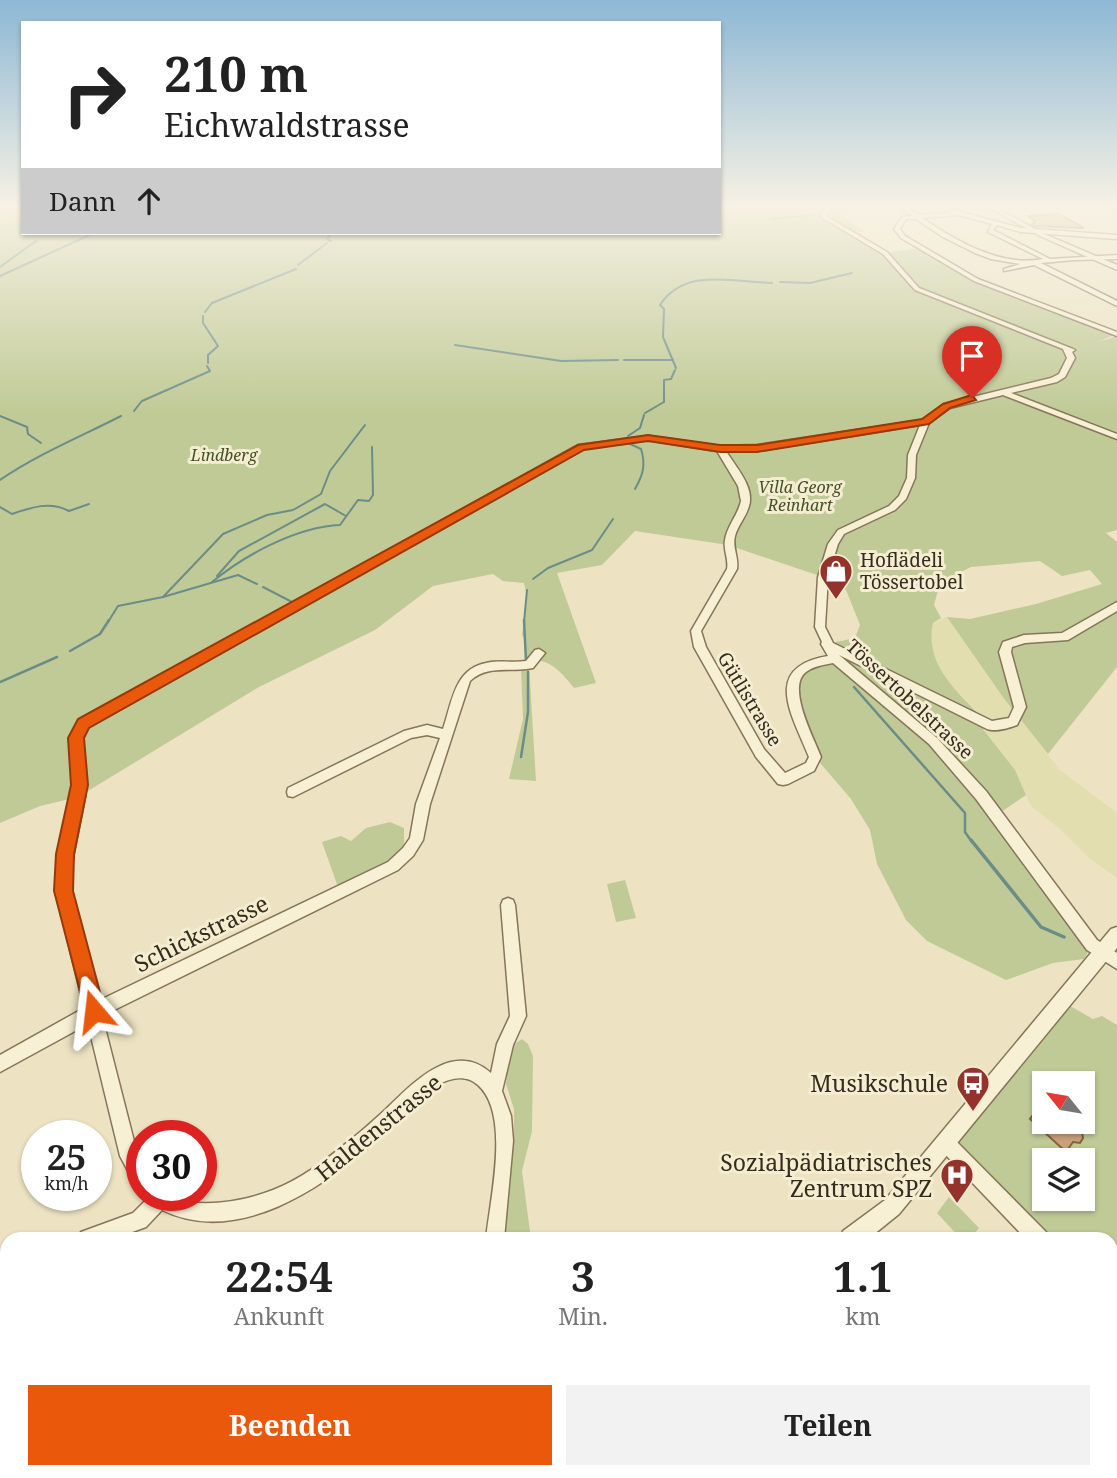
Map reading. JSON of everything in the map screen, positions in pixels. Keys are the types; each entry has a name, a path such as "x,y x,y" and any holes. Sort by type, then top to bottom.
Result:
{"street":[{"path":"126,1144 64,891 65,854 80,785 76,738 81,726 581,447 638,438 720,449 767,447 925,422 947,406 1054,380 1062,375 1071,358 1070,349 920,291 906,276"},
{"path":"969,276 1117,334"},
{"path":"1062,276 1117,304"},
{"path":"1005,393 1117,437"},
{"name":"Tössertobelstrasse","path":"925,422 912,455 911,478 903,497 892,508 841,532 833,544 823,577 820,627 835,659 933,741 981,795 1092,945 1110,958"},
{"name":"Gütlistrasse","path":"720,449 746,495 745,505 735,522 728,545 734,564 696,631 700,647 760,753 783,780 810,767 815,757 790,688 794,674 806,664 835,659"},
{"path":"827,644 991,726 1002,725 1013,722 1020,707 1005,652 1007,645 1024,639 1064,637 1117,606"},
{"path":"293,792 408,734 427,730 447,735 465,679 471,672 492,665 529,665 539,653"},
{"name":"Schickstrasse","path":"0,1064 94,1011 393,866 408,852 416,839 424,804 447,735"},
{"path":"496,1232 504,1129 495,1088 502,1071 504,1048 516,1027 518,1016 509,905"},
{"path":"860,1232 892,1207 1110,958 1117,935"},
{"name":"Haldenstrasse","path":"217,1210 258,1205 296,1189 325,1172 418,1091 446,1072 467,1070 482,1077 495,1088"},
{"path":"947,1144 1032,1232"},
{"path":"107,1232 139,1220 146,1211"}],"shaded area":[{"path":"947,617 1005,700 1060,770 1117,813 1117,878 1089,858 1060,829 1031,806 1015,770 983,728 991,725 945,679 928,642 933,623"}],"green space":[{"name":"Lindberg","path":"0,276 969,276 1116,334 1098,342 1117,336 1117,530 1106,533 1117,542 1117,667 1048,754 1005,700 947,617 970,619 1036,604 1102,584 1090,570 1062,576 1040,561 971,567 940,583 934,605 941,618 933,623 931,639 934,654 948,680 991,726 983,729 1015,770 1026,795 995,816 1092,945 1084,959 1053,963 1006,980 927,941 906,920 877,864 870,830 851,799 815,757 790,688 794,674 835,659 826,644 855,638 860,625 846,590 823,577 728,545 635,531 602,565 557,573 596,683 574,688 548,663 526,661 526,642 522,635 527,597 524,583 503,581 493,574 433,586 375,630 259,687 78,797 40,806 0,823"},
{"path":"529,665 536,781 509,779 523,719 521,667"},
{"path":"390,822 404,828 404,848 386,864 338,887 322,842 341,836 351,841 366,828"},
{"path":"625,880 636,918 616,922 607,884"},
{"path":"1063,1002 1093,1019 1102,1016 1117,1025 1117,1232 1032,1232 947,1144"},
{"path":"522,1039 528,1044 533,1056 532,1131 522,1171 530,1232 503,1232 514,1128 514,1109 506,1084 510,1047"},
{"path":"949,1197 979,1228 976,1232 955,1232 937,1213"}],"building":[{"path":"1046,1134 1082,1134 1080,1143 1073,1142 1069,1148 1062,1148"}],"waterway":[{"path":"205,312 212,303 279,276"},
{"path":"780,282 810,283 840,276"},
{"path":"673,360 663,337 664,309 660,305 670,293 683,285 711,279 772,283"},
{"path":"203,316 203,323 218,346 208,355 208,363"},
{"path":"455,345 561,361 618,360"},
{"path":"624,360 673,360"},
{"path":"673,360 676,368"},
{"path":"142,401 210,371 207,366"},
{"path":"645,413 664,402 664,380 671,379 675,370"},
{"path":"134,411 141,402"},
{"path":"628,436 640,428 644,415"},
{"path":"0,416 27,427 28,434 41,443"},
{"path":"0,480 44,454 121,416"},
{"path":"163,597 223,534 267,515 293,510 321,494 330,471 365,425"},
{"path":"628,443 641,449 643,455 643,470 635,489"},
{"path":"212,582 272,544 306,531 340,525 358,500 369,501 373,495 372,447"},
{"path":"0,507 12,514 48,506 69,511 89,504"},
{"path":"217,576 239,551 325,504 346,516"},
{"path":"533,579 548,568 592,550 613,519"},
{"path":"163,597 238,575 257,584"},
{"path":"263,587 294,603"},
{"path":"524,621 527,590"},
{"path":"108,622 118,606 163,597"},
{"path":"70,651 100,634 109,620"},
{"path":"524,621 526,661"},
{"path":"0,682 57,657"},
{"path":"521,757 528,712 528,672"},
{"path":"854,687 965,813 965,832 972,842"},
{"path":"971,840 1041,927 1064,937"}],"place":[{"name":"Hoflädeli Tössertobel","path":"836,601"},
{"name":"Musikschule","path":"973,1113"},
{"name":"Sozialpädiatrisches Zentrum SPZ","path":"957,1205"}],"route":[{"path":"94,1011 74,940 64,891 63,871 80,785 76,738 84,723 284,615 581,447 638,438 720,449 777,446 925,422 947,406 972,398"}],"park label":[{"name":"Villa Georg Reinhart","path":"800,496"}]}
